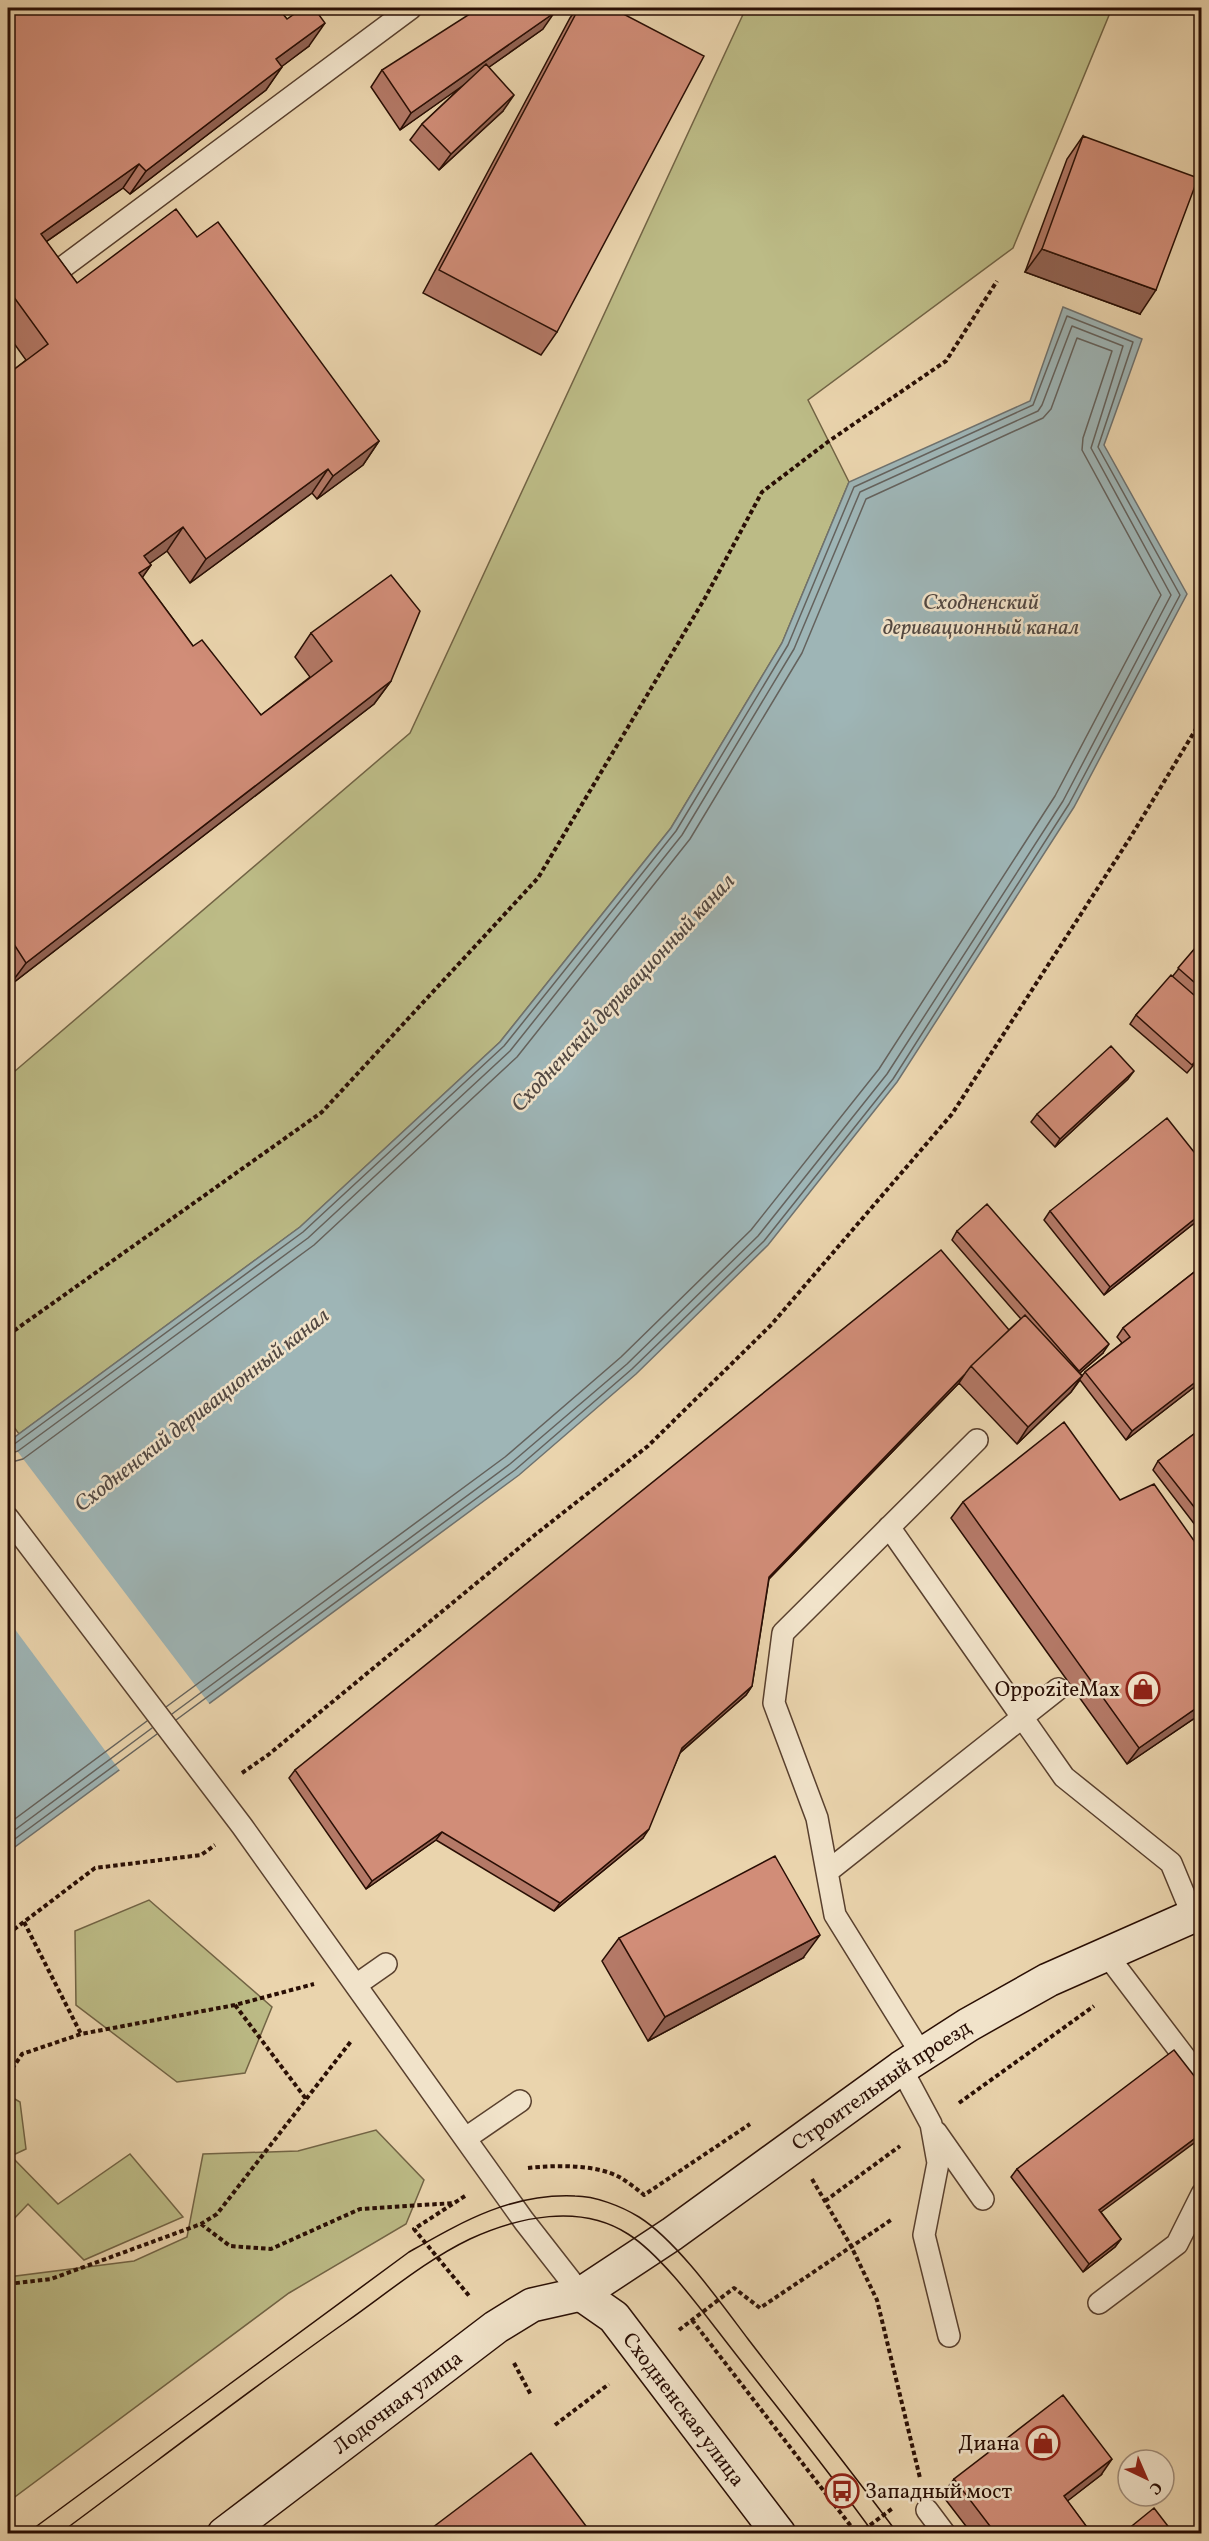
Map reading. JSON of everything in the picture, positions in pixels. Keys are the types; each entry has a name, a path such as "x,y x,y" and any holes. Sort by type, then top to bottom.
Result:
{"street":[{"name":"Строительный проезд","path":"581,2294 672,2234 911,2061 968,2025 1048,1980 1197,1914"},
{"name":"Лодочная улица","path":"224,2534 496,2327 532,2305 581,2294"},
{"name":"Сходненская улица","path":"581,2294 614,2317 779,2534"}],"lane":[{"path":"8,308 411,8"},
{"path":"949,2336 924,2235 938,2163 931,2124 911,2061 835,1915 817,1818 774,1703 783,1633 977,1440"},
{"path":"8,1518 211,1784 494,2178 581,2294"},
{"path":"889,1527 1064,1777 1171,1863 1197,1914"},
{"path":"827,1872 1058,1689"},
{"path":"1107,1955 1202,2080"},
{"path":"352,1979 386,1964"},
{"path":"466,2138 519,2101"},
{"path":"931,2124 983,2199"},
{"path":"1099,2303 1177,2244 1202,2194"},
{"path":"927,2510 945,2534"}],"path":[{"path":"8,1335 322,1112 538,878 699,608 762,492 828,441 946,361 997,281"},
{"path":"211,1784 267,1755 536,1534 648,1446 771,1325 952,1114 1130,837 1202,719"},
{"path":"8,1934 95,1869 201,1855"},
{"path":"24,1922 81,2034"},
{"path":"8,2075 22,2054 81,2034 235,2005 352,1979"},
{"path":"825,2200 1127,1982"},
{"path":"235,2005 306,2099"},
{"path":"8,2284 51,2279 201,2224 217,2214 375,2011"},
{"path":"477,2305 414,2229 494,2178 519,2170 547,2166 585,2168 620,2177 644,2195 760,2118"},
{"path":"811,2176 851,2246 877,2300 927,2510"},
{"path":"679,2330 734,2288 760,2308 933,2193"},
{"path":"201,2224 230,2246 271,2248 360,2209 455,2203"},
{"path":"692,2320 857,2534 893,2507"},
{"path":"555,2425 609,2384"}],"shaded area":[{"path":"746,8 1112,8 1013,248 808,400 849,482 782,643 671,828 500,1042 300,1227 19,1434 8,1419 8,1077 410,733"},
{"path":"149,1900 272,2007 245,2073 177,2082 76,2005 75,1931"},
{"path":"8,2095 20,2102 26,2149 11,2156 58,2204 130,2154 183,2217 84,2260 28,2204 8,2225"},
{"path":"376,2130 424,2180 406,2224 289,2293 8,2502 8,2277 134,2261 187,2237 203,2154 298,2151"}],"water":[{"name":"Сходненский деривационный канал","path":"1063,307 1142,339 1104,445 1187,594 1074,807 897,1082 768,1245 636,1374 519,1475 8,1852 8,1442 300,1227 500,1042 671,828 782,643 849,482 1030,401"}],"pier":[{"path":"8,1439 211,1706 121,1772 8,1620"}],"building":[{"path":"8,8 278,8 287,19 303,8 314,8 325,23 276,59 282,67 146,171 139,164 41,234 77,283 176,209 197,237 218,222 379,441 333,476 328,469 206,559 183,527 144,556 151,565 139,573 193,646 202,640 261,715 332,661 311,633 391,575 420,611 391,681 26,963 8,935 8,374 48,344 8,289"},
{"path":"479,8 549,8 554,13 411,113 382,70"},
{"path":"579,8 612,8 704,56 557,332 439,270"},
{"path":"486,64 514,95 451,154 422,124"},
{"path":"1083,136 1198,178 1156,290 1042,249"},
{"path":"1202,940 1202,989 1178,968"},
{"path":"1171,975 1202,1002 1202,1054 1192,1065 1136,1015"},
{"path":"1111,1046 1134,1071 1060,1139 1037,1114"},
{"path":"1167,1118 1202,1162 1202,1213 1110,1287 1050,1211"},
{"path":"987,1204 1109,1344 1079,1371 957,1231"},
{"path":"941,1250 1009,1330 971,1366 769,1577 752,1686 682,1748 649,1829 560,1903 442,1832 372,1881 295,1770"},
{"path":"1202,1266 1202,1377 1132,1431 1085,1372 1130,1337 1123,1328"},
{"path":"1025,1315 1082,1376 1028,1427 971,1366"},
{"path":"1064,1422 1120,1500 1154,1484 1202,1552 1202,1704 1139,1748 963,1502"},
{"path":"1202,1428 1202,1517 1158,1461"},
{"path":"775,1856 820,1935 665,2017 619,1938"},
{"path":"1174,2050 1202,2086 1202,2133 1099,2210 1121,2239 1089,2264 1017,2169"},
{"name":"Диана","path":"1063,2395 1112,2459 1064,2496 1092,2534 996,2534 954,2479"},
{"path":"531,2453 592,2534 424,2534"},
{"path":"1154,2508 1174,2534 1122,2534"}],"tram line":[{"path":"26,2534 409,2252 468,2220 508,2204 552,2196 583,2196 608,2202 639,2217 668,2241 711,2290 898,2534"},
{"path":"59,2534 406,2278 454,2247 508,2225 528,2220 570,2216 609,2224 628,2234 655,2256 696,2303 874,2534"}],"place":[{"name":"OppoziteMax","path":"1143,1689"},
{"name":"Диана","path":"1043,2443"},
{"name":"Западный мост","path":"842,2491"}]}
